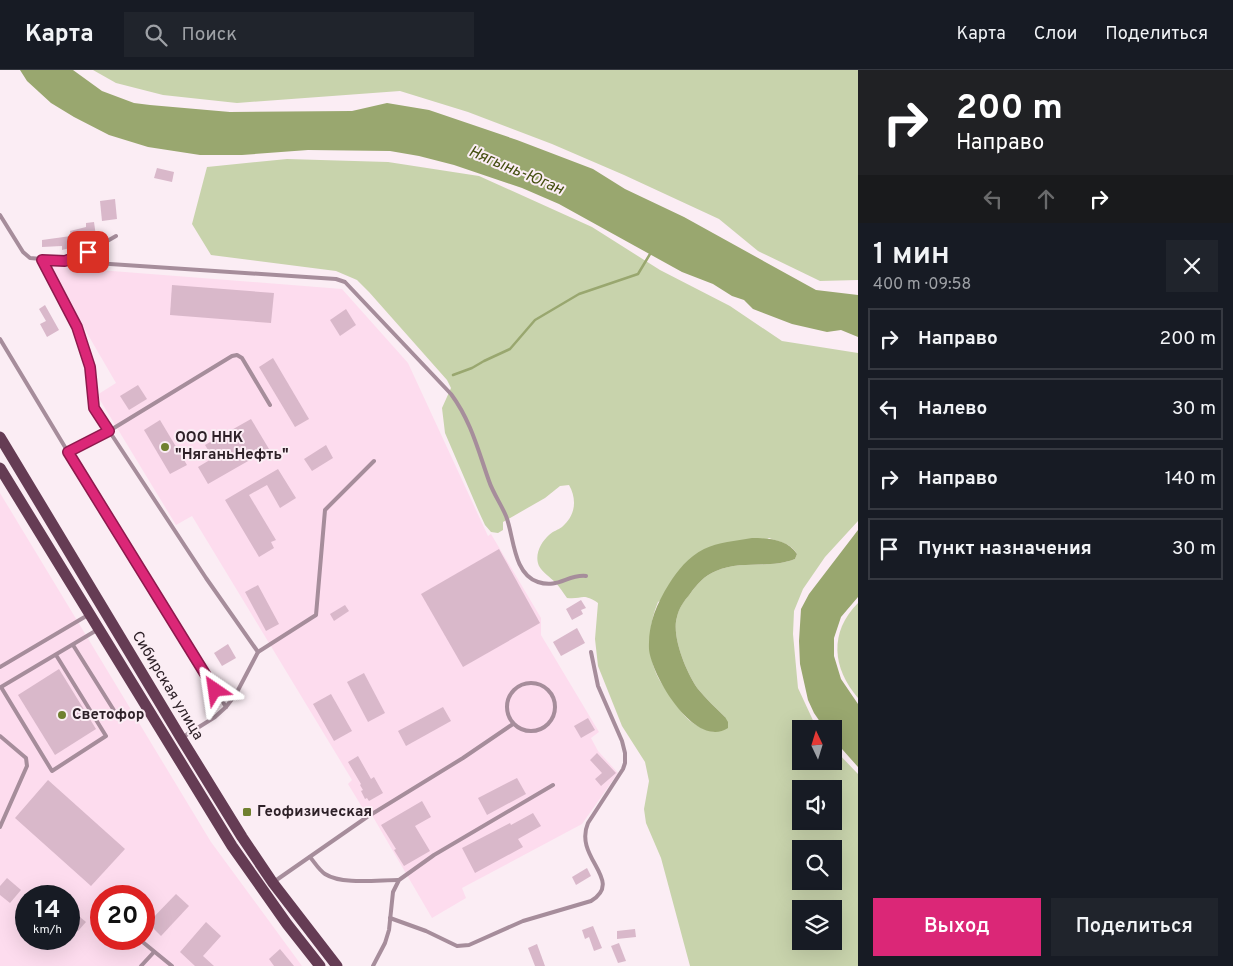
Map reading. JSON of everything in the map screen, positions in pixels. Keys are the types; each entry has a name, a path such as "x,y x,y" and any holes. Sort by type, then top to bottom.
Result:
{"main road":[{"name":"Сибирская улица","path":"0,438 242,837 273,883 337,966"},
{"name":"Сибирская улица","path":"0,468 232,846 287,924 320,966"}],"lane":[{"path":"0,215 23,252 30,258 345,282 451,394 461,407 468,420 490,483 506,515 514,549 524,572 531,579 546,585 553,585 576,577 586,576"},
{"path":"65,261 88,252 116,236"},
{"path":"42,260 77,327 90,367 94,408 206,578 258,652"},
{"path":"0,339 226,707"},
{"path":"68,452 109,431 232,356 237,355 242,358 270,405"},
{"path":"181,738 226,707 236,694 258,652 316,614 325,510 374,461"},
{"path":"0,667 90,614"},
{"path":"56,655 106,736 52,771 1,687 99,629"},
{"path":"73,645 115,712"},
{"path":"390,918 426,931 457,946 469,945 523,921 591,902 600,896 602,890 601,875 585,845 584,831 623,770 625,753 622,741 598,686 591,652"},
{"path":"522,684 539,684 552,694 555,702 555,711 547,726 532,732 523,731 514,724 507,712 506,704 509,696 515,689 522,684"},
{"path":"273,883 367,817 514,724"},
{"path":"0,736 26,758 27,766 0,828"},
{"path":"373,966 385,943 389,930 393,892 399,880 434,855 552,785"},
{"path":"310,857 321,871 332,878 399,880"},
{"path":"152,950 172,966"},
{"path":"141,966 154,952"}],"shaded area":[{"path":"93,70 858,70 858,280 820,281 758,251 719,219 624,175 552,144 468,112 400,91 237,103 163,95 116,83"},
{"path":"287,159 388,162 479,176 592,227 660,270 730,306 782,341 858,353 858,521 825,557 803,589 794,611 793,634 798,688 813,720 792,720 792,770 842,770 842,757 858,774 858,966 690,966 661,858 646,823 644,809 649,781 645,762 622,726 598,666 595,639 598,603 585,597 567,598 557,584 539,566 537,558 543,541 567,522 574,507 572,490 569,485 560,486 545,498 503,522 503,530 498,533 491,532 485,525 445,433 442,408 451,388 447,380 369,292 357,280 336,271 211,255 192,224 207,167","holes":["769,538 788,545 795,550 797,554 795,559 776,564 735,566 716,571 698,584 680,607 678,613 676,634 689,674 698,689 725,717 714,732 688,719 679,709 656,673 650,646 652,619 658,602"]},
{"name":"ООО ННК \"НяганьНефть\"","path":"48,266 342,289 408,363 488,536 491,534 541,618 541,635 599,732 591,738 598,751 618,773 582,824 462,888 466,898 432,918 369,810 365,812 348,784 352,780 192,516 176,525 97,395 116,383"},
{"path":"0,493 211,842 302,966 0,966"},
{"path":"858,603 858,698 843,675 837,650 842,626"}],"water":[{"name":"Нягынь-Юган","path":"20,70 73,70 102,91 134,103 150,105 230,112 352,111 387,103 429,110 517,140 593,169 625,189 684,217 816,290 858,295 858,337 841,330 827,332 792,324 753,309 744,300 732,296 713,284 682,272 559,204 522,188 454,165 390,151 308,150 242,155 200,155 148,147 109,135 74,117 51,103 27,81"},
{"path":"858,530 858,597 841,617 834,638 834,656 841,679 858,704 858,767 842,749 842,720 819,720 808,700 800,664 799,641 801,609 809,594"},
{"path":"752,538 783,542 797,554 795,559 776,564 735,566 712,573 695,587 682,605 677,617 676,634 678,644 689,674 698,689 728,722 728,728 715,732 702,729 689,720 666,691 652,661 649,649 650,631 654,615 664,592 688,560 698,552 709,547"}],"building":[{"path":"157,168 174,172 172,182 154,178"},
{"path":"115,199 117,219 102,221 100,201"},
{"path":"94,222 96,236 83,238 84,243 62,250 62,246 42,247 42,240 71,236 70,231 86,227 86,223"},
{"path":"172,285 274,293 271,323 170,315"},
{"path":"45,305 59,330 47,337 40,324 46,321 39,309"},
{"path":"346,309 356,325 340,336 330,320"},
{"path":"273,358 309,419 295,427 259,367"},
{"path":"138,385 147,399 129,410 120,396"},
{"path":"251,419 269,449 208,484 198,467 213,458 205,445"},
{"name":"ООО ННК \"НяганьНефть\"","path":"160,420 187,465 170,474 144,430"},
{"path":"326,445 333,458 312,471 304,459"},
{"path":"278,469 296,498 280,508 267,485 249,495 276,540 271,542 274,548 259,557 225,500"},
{"path":"499,549 540,623 463,667 421,594"},
{"path":"258,585 279,624 266,631 245,592"},
{"path":"581,600 586,608 581,610 583,614 572,620 566,609"},
{"path":"345,605 349,611 334,621 330,614"},
{"path":"577,628 585,643 561,656 553,642"},
{"path":"228,644 236,658 222,666 214,653"},
{"path":"59,669 96,729 55,755 18,695"},
{"path":"364,673 385,713 368,722 347,682"},
{"path":"331,694 352,731 334,741 313,704"},
{"path":"443,707 451,721 406,746 398,731"},
{"path":"588,718 595,730 581,738 574,726"},
{"path":"597,753 616,773 601,786 595,779 602,773 590,760"},
{"path":"358,756 371,779 374,777 383,793 369,801 367,798 365,799 361,791 363,790 361,784 348,762"},
{"path":"517,778 526,794 487,815 478,798"},
{"path":"48,780 125,849 90,885 15,818"},
{"path":"422,801 431,817 415,826 430,851 404,866 381,825"},
{"path":"533,813 541,826 518,839 523,847 475,873 462,848"},
{"path":"587,868 591,876 576,885 572,877"},
{"path":"7,878 15,885 15,897 10,903 0,895 0,886"},
{"path":"176,894 189,906 161,936 155,930 155,916"},
{"path":"80,917 86,922 80,929"},
{"path":"206,922 221,936 203,956 214,966 195,966 180,952"},
{"path":"593,926 602,948 594,951 589,937 585,939 582,930"},
{"path":"635,929 636,937 617,939 617,931"},
{"path":"619,943 626,961 618,963 611,946"},
{"path":"537,944 545,966 535,966 528,948"},
{"path":"280,949 294,966 274,966 269,959"}],"waterway":[{"path":"453,375 472,368 510,349 535,320 579,294 638,274 650,254"}],"place":[{"name":"ООО ННК \"НяганьНефть\"","path":"165,447"},
{"name":"Светофор","path":"62,715"},
{"name":"Геофизическая","path":"247,812"}],"route":[{"path":"88,252 65,261 42,260 77,327 90,367 94,408 109,431 68,452 215,690"}]}
